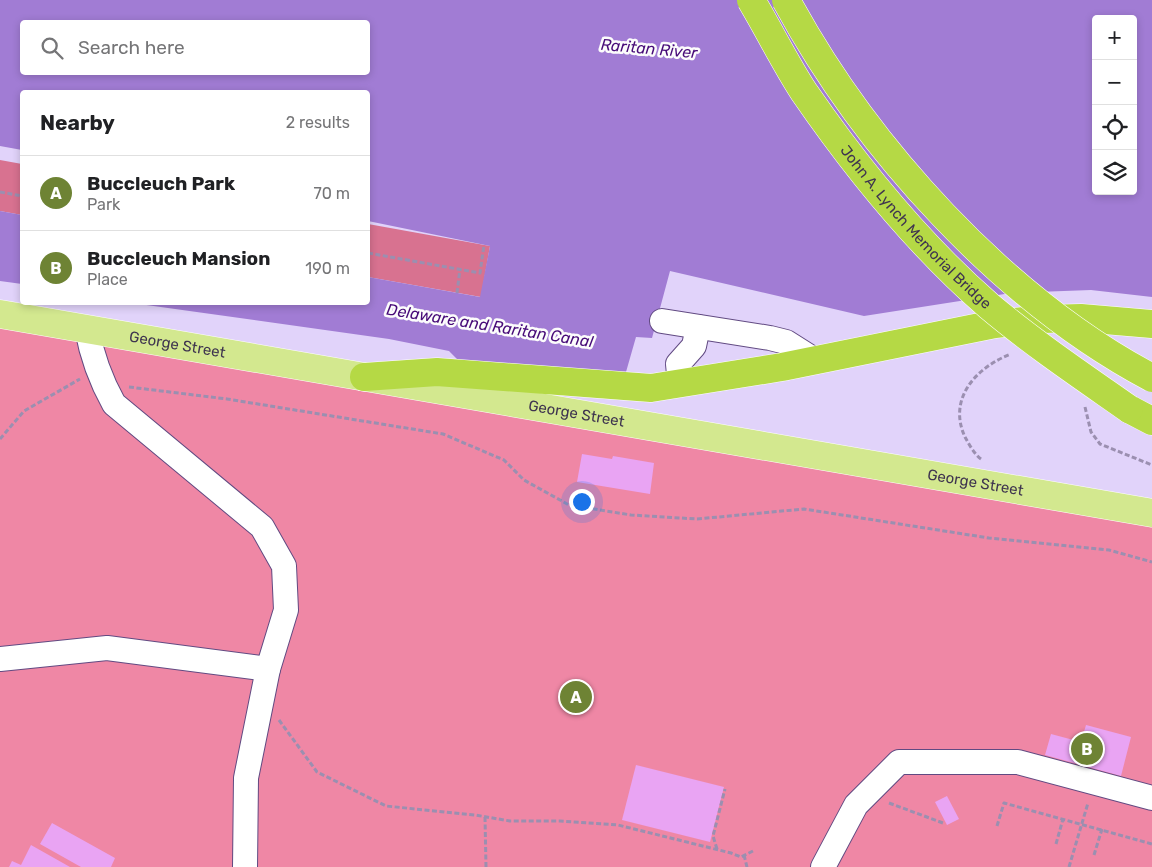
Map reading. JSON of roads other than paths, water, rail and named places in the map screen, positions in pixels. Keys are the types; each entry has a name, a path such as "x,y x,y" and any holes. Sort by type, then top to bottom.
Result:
{"highway":[{"name":"John A. Lynch Memorial Bridge","path":"751,0 803,91 856,164 921,240 989,305 1056,357 1141,415"},
{"name":"John A. Lynch Memorial Bridge","path":"786,0 809,42 854,108 904,173 972,245 1045,307 1117,360 1152,378"},
{"path":"364,377 437,372 650,388 816,361 995,324 1042,319 1081,318 1152,324"}],"main road":[{"name":"George Street","path":"0,314 1152,513"}],"lane":[{"path":"662,321 786,342 816,361"},
{"path":"680,384 678,364 694,346 698,327"},
{"path":"87,330 92,358 114,404 262,526 284,566 286,610 268,669 246,778 244,867"},
{"path":"0,659 107,648 268,669"},
{"path":"823,867 856,805 899,762 1018,762 1152,798"}],"water":[{"path":"0,0 1152,0 1152,297 1091,290 1011,293 864,316 670,271 652,338 636,337 626,372 459,361 449,351 389,339 146,305 370,305 370,277 480,297 490,246 370,221 370,90 20,90 20,150 0,146"},
{"path":"0,211 20,215 20,284 0,281"}],"place":[{"name":"Buccleuch Park","path":"576,697"},
{"name":"Buccleuch Mansion","path":"1087,749"}],"water label":[{"name":"Raritan River","path":"649,48"},
{"name":"Delaware and Raritan Canal","path":"490,325"}]}
